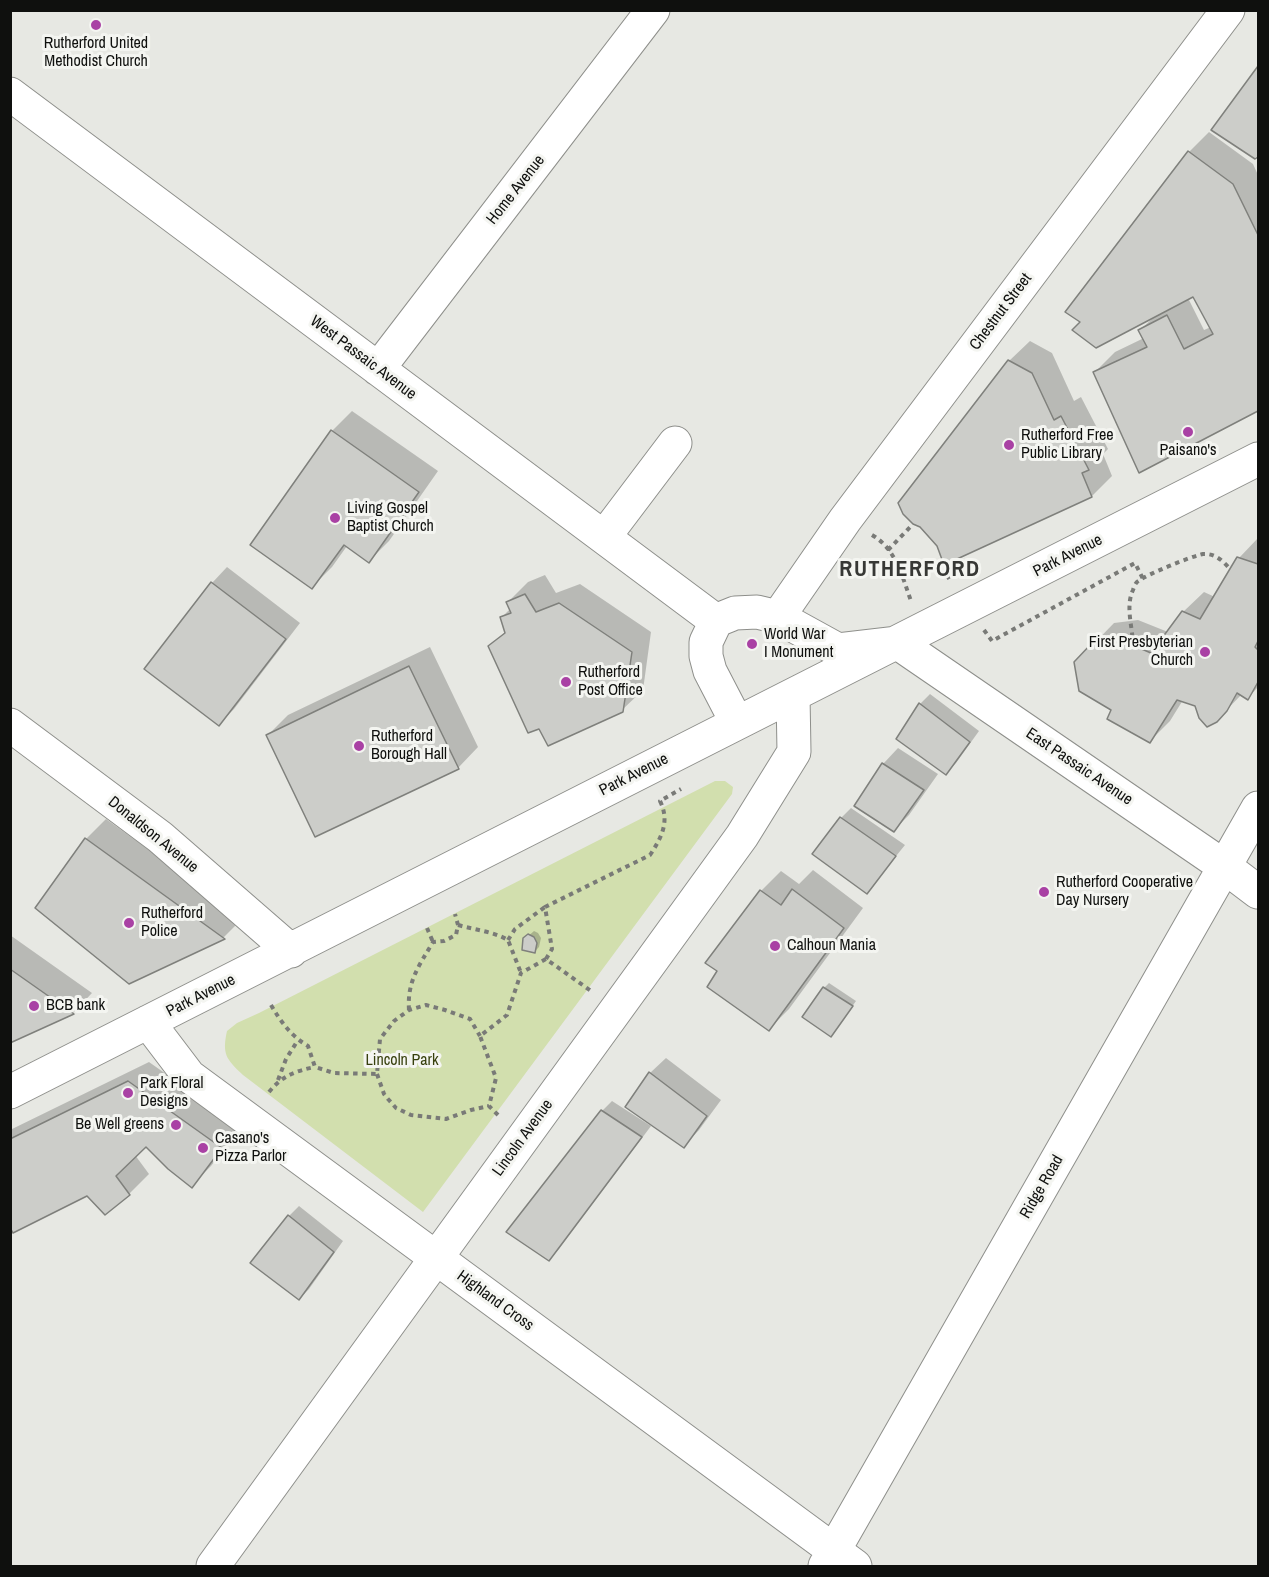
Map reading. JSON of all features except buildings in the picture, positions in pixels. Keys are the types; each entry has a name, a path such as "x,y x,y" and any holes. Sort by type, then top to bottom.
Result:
{"street":[{"name":"Chestnut Street","path":"778,617 845,520 1228,10"},
{"name":"Home Avenue","path":"378,369 643,14"},
{"name":"West Passaic Avenue","path":"10,94 716,621"},
{"path":"604,537 675,443"},
{"name":"Park Avenue","path":"10,1092 1258,459"},
{"path":"737,723 710,671 706,656 706,642 716,621 735,613 757,612 778,617 838,650 910,637"},
{"name":"East Passaic Avenue","path":"910,637 1258,892"},
{"name":"Lincoln Avenue","path":"213,1566 742,836 794,752 793,695"},
{"name":"Donaldson Avenue","path":"10,725 160,837 291,951"},
{"name":"Ridge Road","path":"838,1561 1258,808"},
{"name":"Highland Cross","path":"148,1022 189,1076 437,1257 838,1561"}],"path":[{"path":"845,520 884,542 898,564 910,637"},
{"path":"888,550 913,524"},
{"path":"1133,646 1129,608 1131,593 1137,582 1204,554 1219,557 1230,569"},
{"path":"508,940 514,929 545,907 650,855 665,827 666,812 660,801 687,786"},
{"path":"521,973 546,959 552,948 545,907"},
{"path":"433,942 444,941 456,935 458,925 455,914"},
{"path":"458,925 480,932 495,933 508,940 521,973 507,1015 480,1036"},
{"path":"427,928 433,942"},
{"path":"409,1010 408,995 415,971 433,942"},
{"path":"546,959 591,991"},
{"path":"271,1005 282,1024 298,1040 308,1046 315,1067"},
{"path":"426,1005 470,1019 480,1036 496,1078 489,1106 446,1119 411,1115 396,1108 388,1099 376,1074 380,1039 394,1021 409,1010 426,1005"},
{"path":"278,1081 286,1059 298,1040"},
{"path":"269,1092 278,1081 293,1071 315,1067 334,1073 376,1074"},
{"path":"489,1106 498,1115"}],"green space":[{"name":"Lincoln Park","path":"715,781 725,781 733,787 732,794 423,1212 243,1075 229,1060 225,1051 227,1031 237,1023"}],"place":[{"name":"Rutherford United Methodist Church","path":"96,25"},
{"name":"Paisano's","path":"1188,432"},
{"name":"Rutherford Free Public Library","path":"1009,445"},
{"name":"Living Gospel Baptist Church","path":"335,518"},
{"name":"World War I Monument","path":"752,644"},
{"name":"First Presbyterian Church","path":"1205,652"},
{"name":"Rutherford Post Office","path":"566,682"},
{"name":"Rutherford Borough Hall","path":"359,746"},
{"name":"Rutherford Cooperative Day Nursery","path":"1044,892"},
{"name":"Rutherford Police","path":"129,923"},
{"name":"Calhoun Mania","path":"775,946"},
{"name":"BCB bank","path":"34,1006"},
{"name":"Park Floral Designs","path":"128,1093"},
{"name":"Be Well greens","path":"176,1125"},
{"name":"Casano's Pizza Parlor","path":"203,1148"}],"district":[{"name":"RUTHERFORD","path":"910,570"}]}
